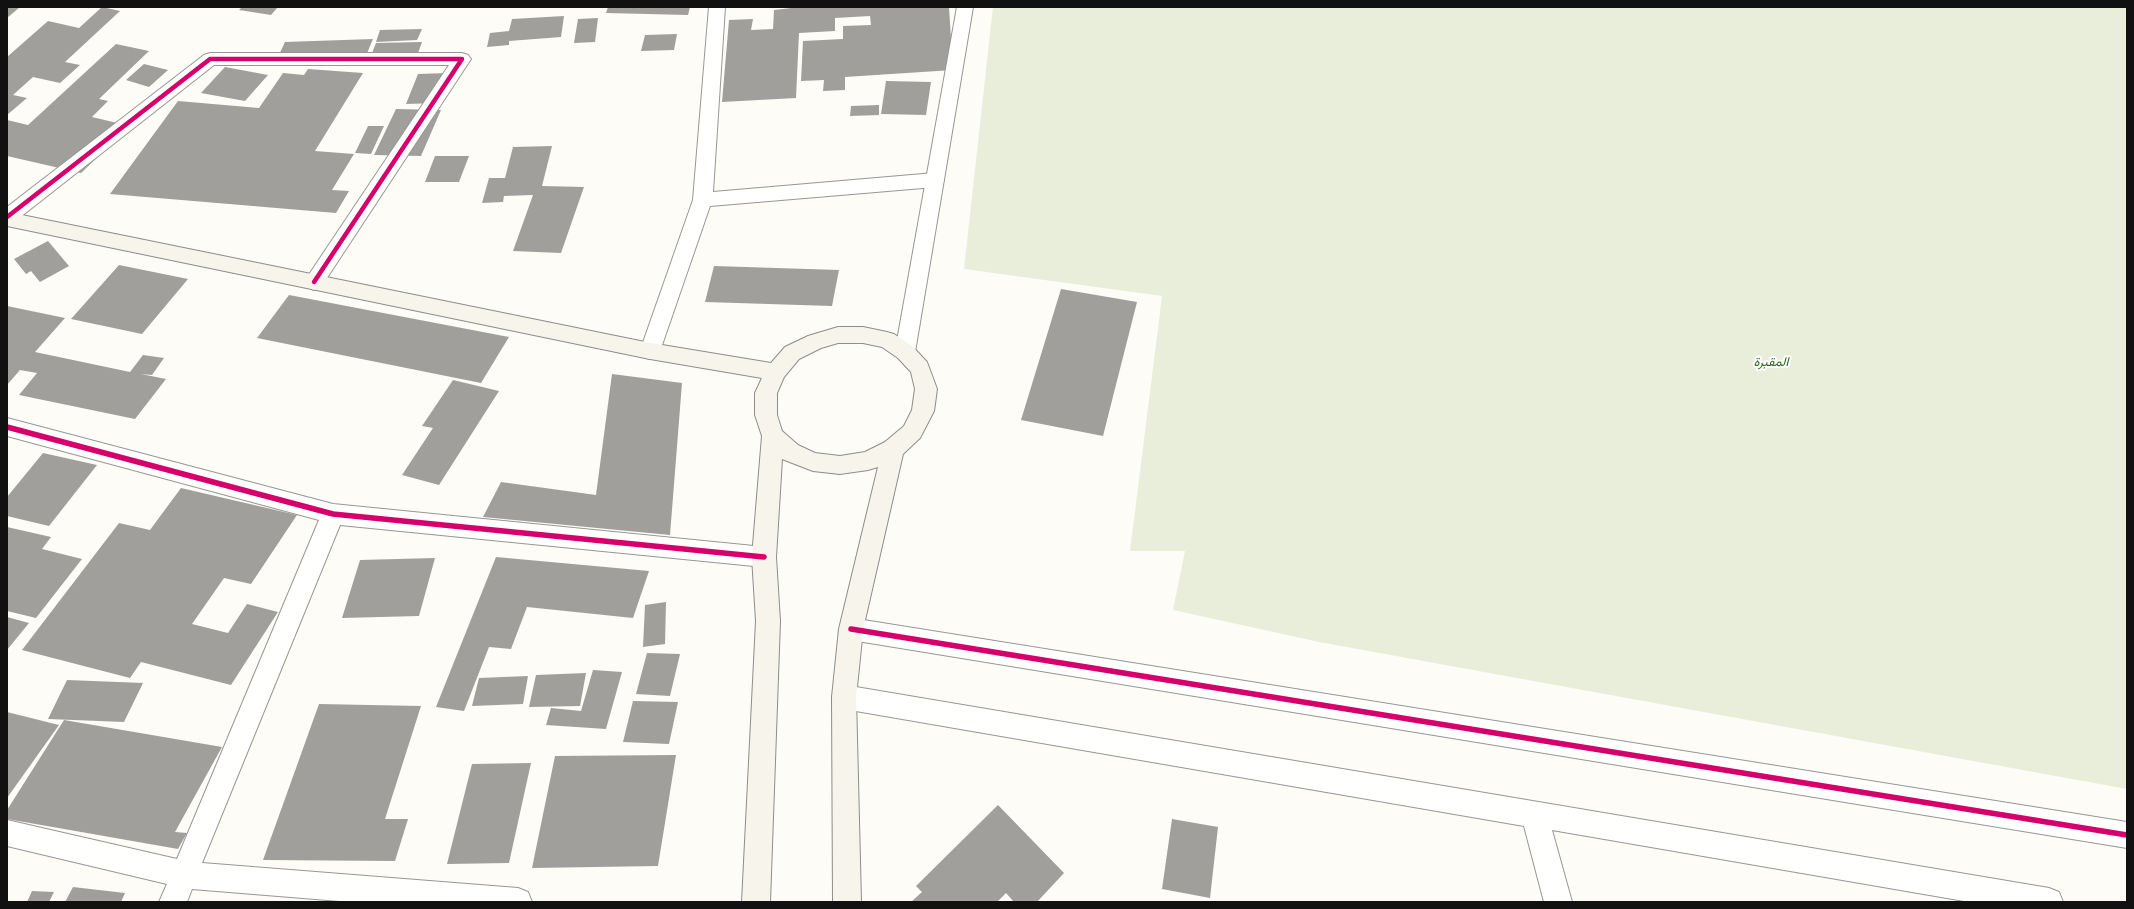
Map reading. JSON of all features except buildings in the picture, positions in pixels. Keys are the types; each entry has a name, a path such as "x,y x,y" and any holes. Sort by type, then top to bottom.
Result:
{"main road":[{"path":"7,218 650,351 776,372"},
{"path":"756,902 768,621 764,557 773,436 766,415 766,393 776,372 792,353 815,342 838,335 863,335 886,340 906,352 920,368 926,389 923,411 912,432 893,449 868,461 840,466 813,462 790,452 773,436"},
{"path":"847,902 844,697 852,629 893,449"}],"street":[{"path":"650,351 703,200 717,7"},
{"path":"906,352 965,7"},
{"path":"7,218 210,59 462,59 314,282"},
{"path":"703,200 935,180"},
{"path":"7,427 333,514 764,557"},
{"path":"173,902 186,875 333,514"},
{"path":"852,629 2127,835"},
{"path":"844,697 2049,902"},
{"path":"1534,814 1558,902"},
{"path":"7,833 186,875 518,902"}],"green space":[{"name":"المقبرة","path":"993,7 2127,7 2127,789 1319,642 1173,610 1185,551 1130,551 1162,296 964,269"}],"cycle path":[{"path":"7,217 210,59 462,59 314,282"},
{"path":"7,427 333,514 764,557"},
{"path":"851,629 2127,835"}]}
